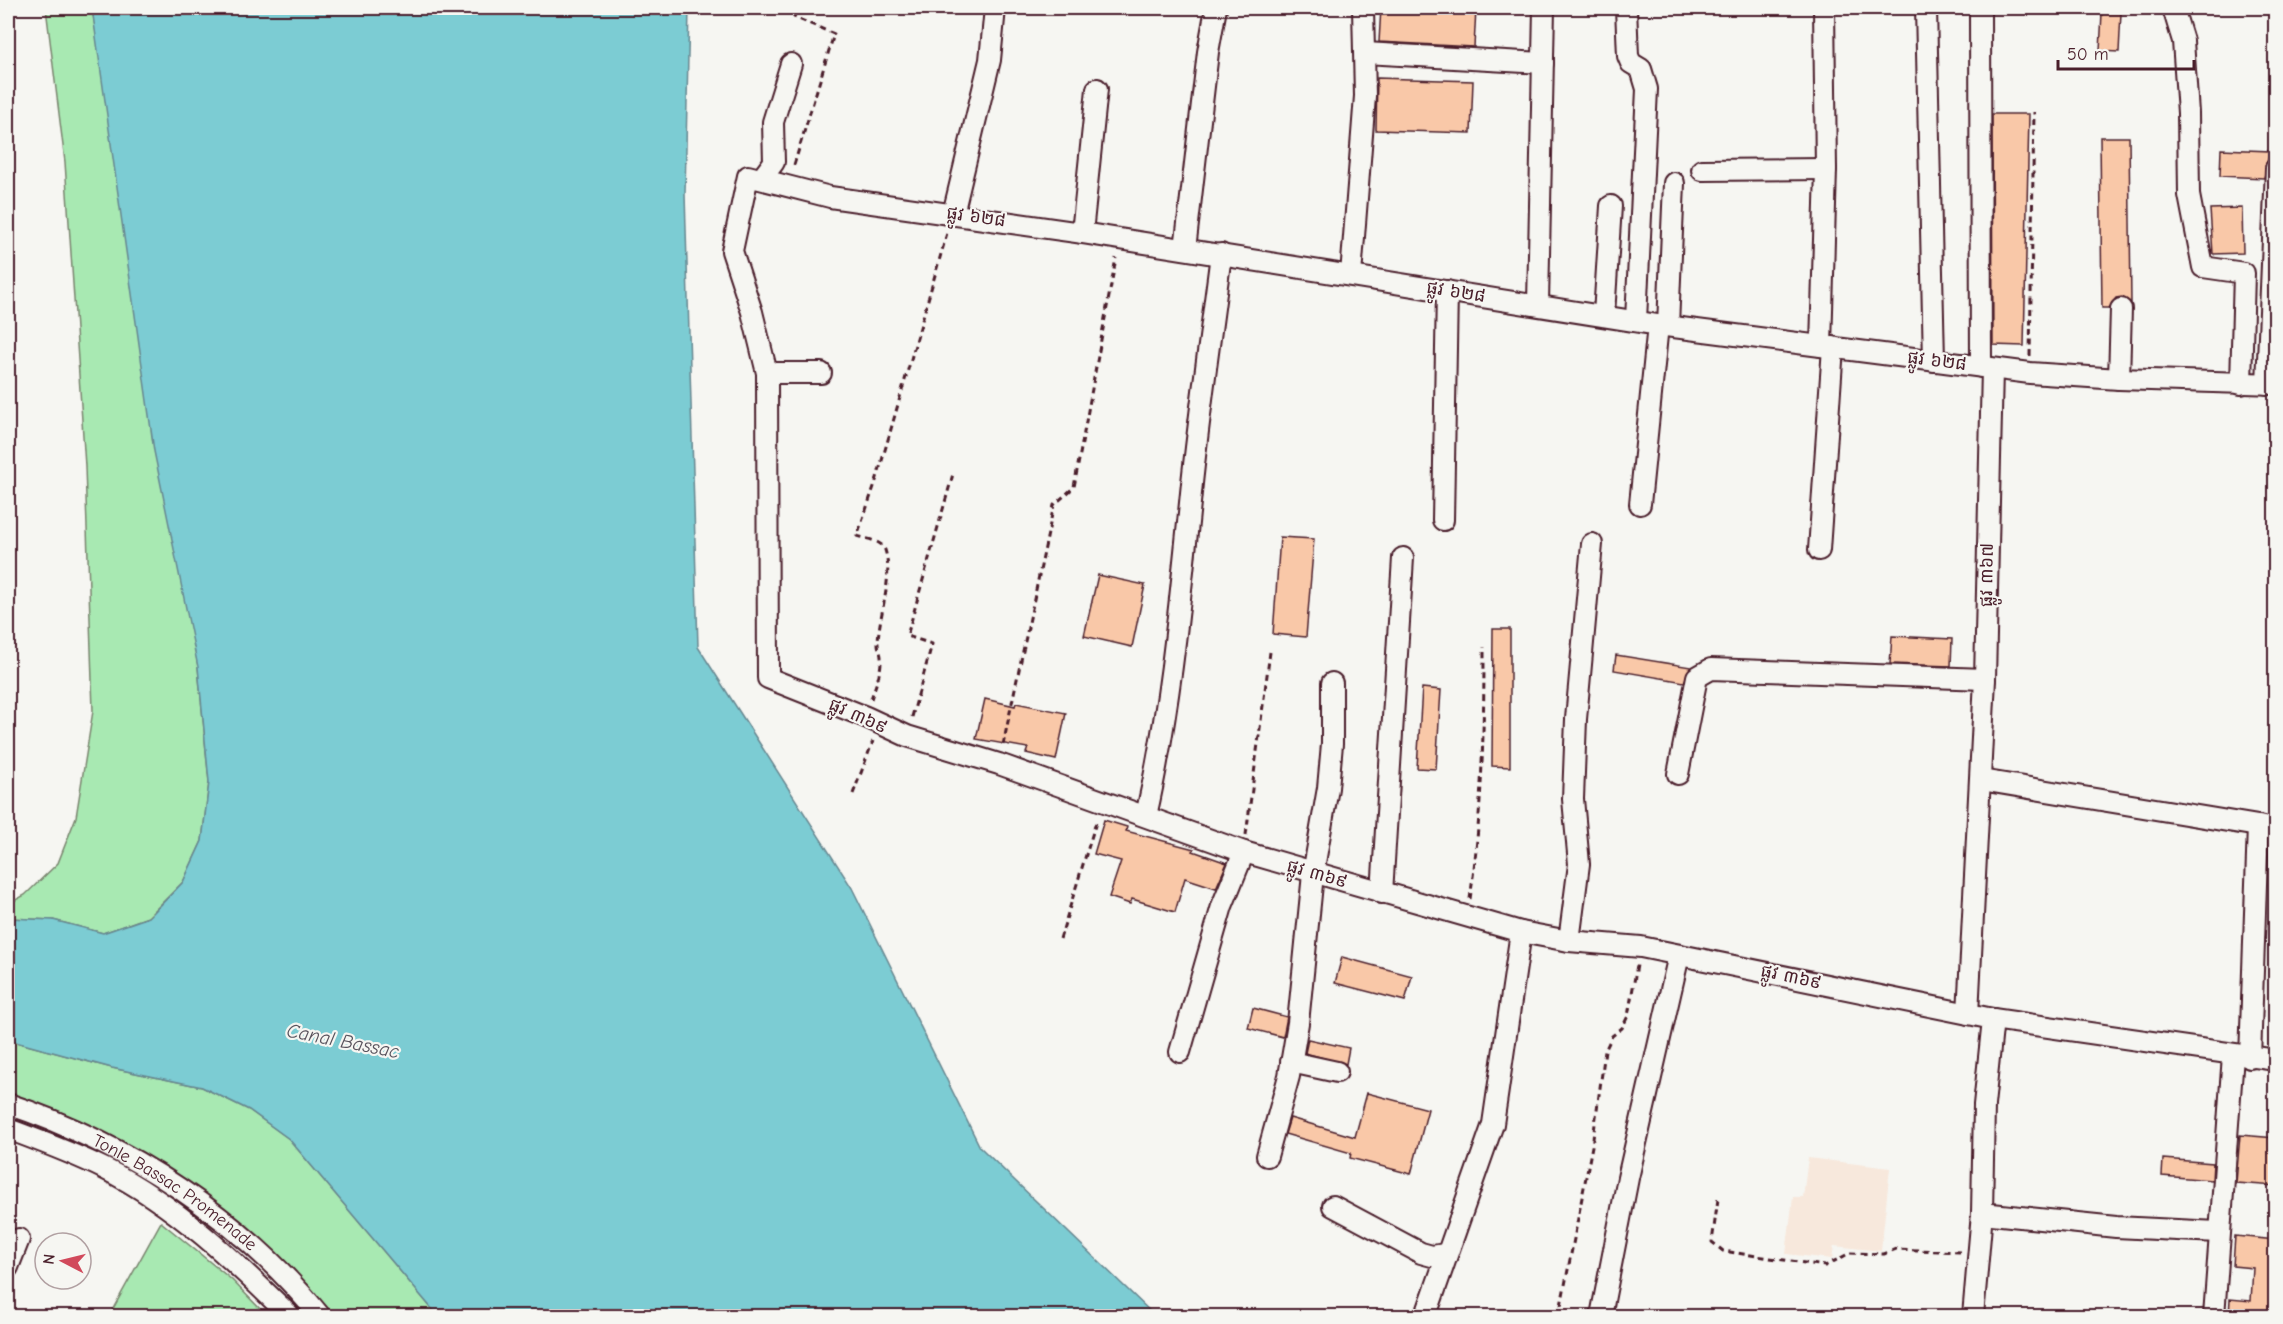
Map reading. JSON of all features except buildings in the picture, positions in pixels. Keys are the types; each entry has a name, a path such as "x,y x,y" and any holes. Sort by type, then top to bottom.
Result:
{"street":[{"path":"953,214 990,60 995,8"},
{"path":"1185,249 1208,52 1216,8"},
{"path":"1351,275 1365,96 1363,8"},
{"path":"1538,304 1544,8"},
{"path":"1626,8 1628,56 1631,63 1641,69 1647,89 1636,320"},
{"path":"1819,549 1827,346 1824,8"},
{"path":"1926,8 1934,361"},
{"name":"ផ្លូវ ៣៦៧","path":"1968,1014 1985,679 1987,368 1980,8"},
{"path":"2172,8 2183,41 2188,113 2189,195 2203,267 2244,273 2241,384"},
{"path":"1365,53 1543,63"},
{"path":"762,178 774,162 773,122 791,64"},
{"path":"1082,233 1097,89"},
{"path":"2271,384 2276,168"},
{"path":"1702,170 1826,169"},
{"name":"ផ្លូវ ៣៦៩","path":"762,178 748,176 732,251 752,312 767,373 768,678 907,736 999,764 1244,852 1313,874 1521,932 1569,941 1641,947 1993,1019 2276,1060"},
{"name":"ផ្លូវ ៦២៨","path":"762,178 830,197 1120,238 1663,325 2030,373 2119,379 2271,384"},
{"path":"1640,504 1663,325 1674,183"},
{"path":"1604,315 1611,206"},
{"path":"1146,816 1157,768 1181,604 1191,493 1221,254"},
{"path":"1443,520 1447,291"},
{"path":"2119,379 2121,309"},
{"path":"767,373 821,373"},
{"path":"1569,941 1579,864 1573,770 1592,544"},
{"path":"1382,892 1403,558"},
{"path":"1678,774 1696,677 1711,669 1985,679"},
{"path":"1267,1156 1292,1062 1298,1023 1313,874 1328,788 1332,744 1332,682"},
{"path":"1981,780 2267,828 2242,1056 2218,1232 2214,1317"},
{"path":"1180,1052 1222,906 1244,852"},
{"path":"1426,1315 1445,1254 1492,1124 1521,932"},
{"path":"1601,1317 1628,1178 1679,955"},
{"path":"1973,1317 1980,1255 1984,1105 1993,1019"},
{"path":"1292,1062 1337,1072"},
{"name":"Tonle Bassac Promenade","path":"8,1104 56,1120 180,1189 256,1249 320,1317"},
{"path":"8,1129 106,1170 169,1210 241,1268 290,1317"},
{"path":"1333,1206 1421,1253 1432,1256 1445,1254"},
{"path":"1982,1213 2116,1227 2218,1232"},
{"path":"8,1267 19,1239"}],"path":[{"path":"788,184 834,34 794,17 798,8"},
{"path":"2030,373 2034,112"},
{"path":"854,794 872,721 880,669 881,657 878,644 885,607 886,561 885,549 881,544 857,536 877,478 953,214"},
{"path":"999,764 1054,505 1074,487 1120,238"},
{"path":"907,736 932,644 907,636 953,474"},
{"path":"1467,918 1477,852 1485,726 1484,647"},
{"path":"1244,852 1270,652"},
{"path":"1060,939 1103,800"},
{"path":"1559,1317 1592,1146 1605,1050 1612,1036 1622,1028 1628,1016 1641,947"},
{"path":"1718,1199 1712,1242 1723,1251 1825,1266 1850,1253 1884,1254 1896,1249 1980,1255"}],"shaded area":[{"path":"1808,1158 1890,1168 1881,1251 1834,1246 1832,1259 1786,1254 1793,1197 1803,1197"}],"green space":[{"path":"46,8 92,8 198,667 209,782 202,841 183,882 148,917 103,933 53,920 8,918 8,904 25,895 58,863 76,817 93,711 85,466 65,162"},
{"path":"8,1040 112,1068 202,1087 249,1110 289,1139 438,1316 320,1316 179,1189 8,1104"},
{"path":"161,1222 232,1280 267,1316 109,1316"}],"water":[{"name":"Canal Bassac","path":"92,8 689,8 685,194 698,647 852,888 980,1147 1155,1316 438,1316 289,1139 249,1110 202,1087 112,1068 8,1040 8,918 53,920 103,933 149,917 183,882 202,841 209,782 198,667 154,451"}]}
